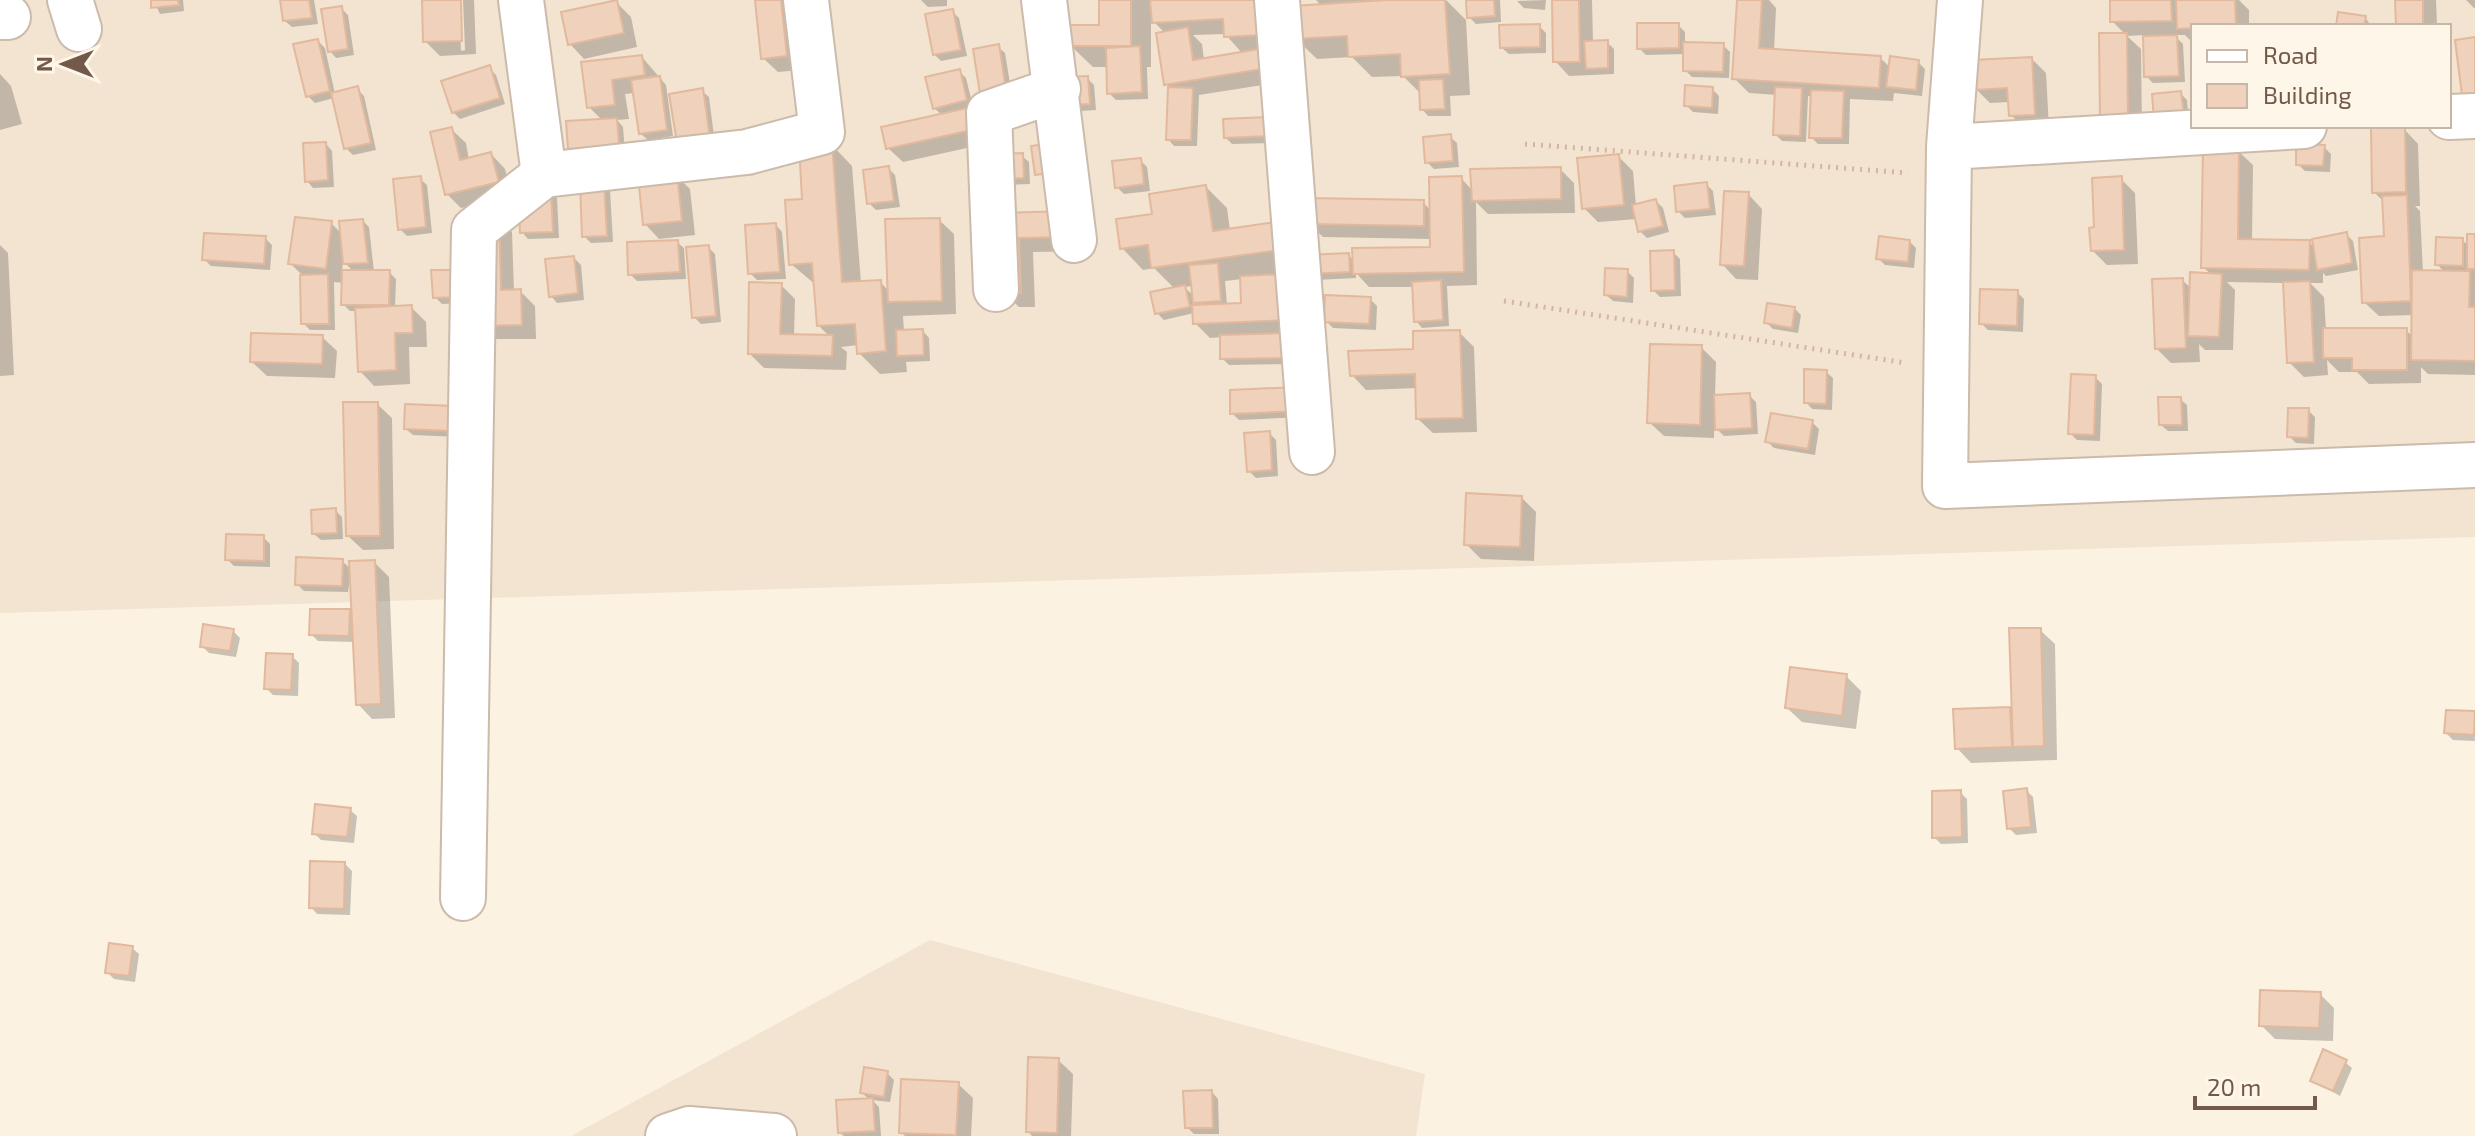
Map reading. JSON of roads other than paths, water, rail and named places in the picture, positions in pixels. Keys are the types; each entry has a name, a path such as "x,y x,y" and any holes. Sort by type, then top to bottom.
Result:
{"street":[{"path":"521,0 544,175"},
{"path":"463,898 474,230 544,175 747,152 822,132 806,0"},
{"path":"1044,0 1058,89 1074,240"},
{"path":"1277,0 1312,452"},
{"path":"1960,0 1949,162 1945,486 2475,465"},
{"path":"996,289 989,113 1058,89"},
{"path":"2451,117 2475,116"},
{"path":"1949,162 2284,128"},
{"path":"668,1136 689,1129 774,1136"}]}
